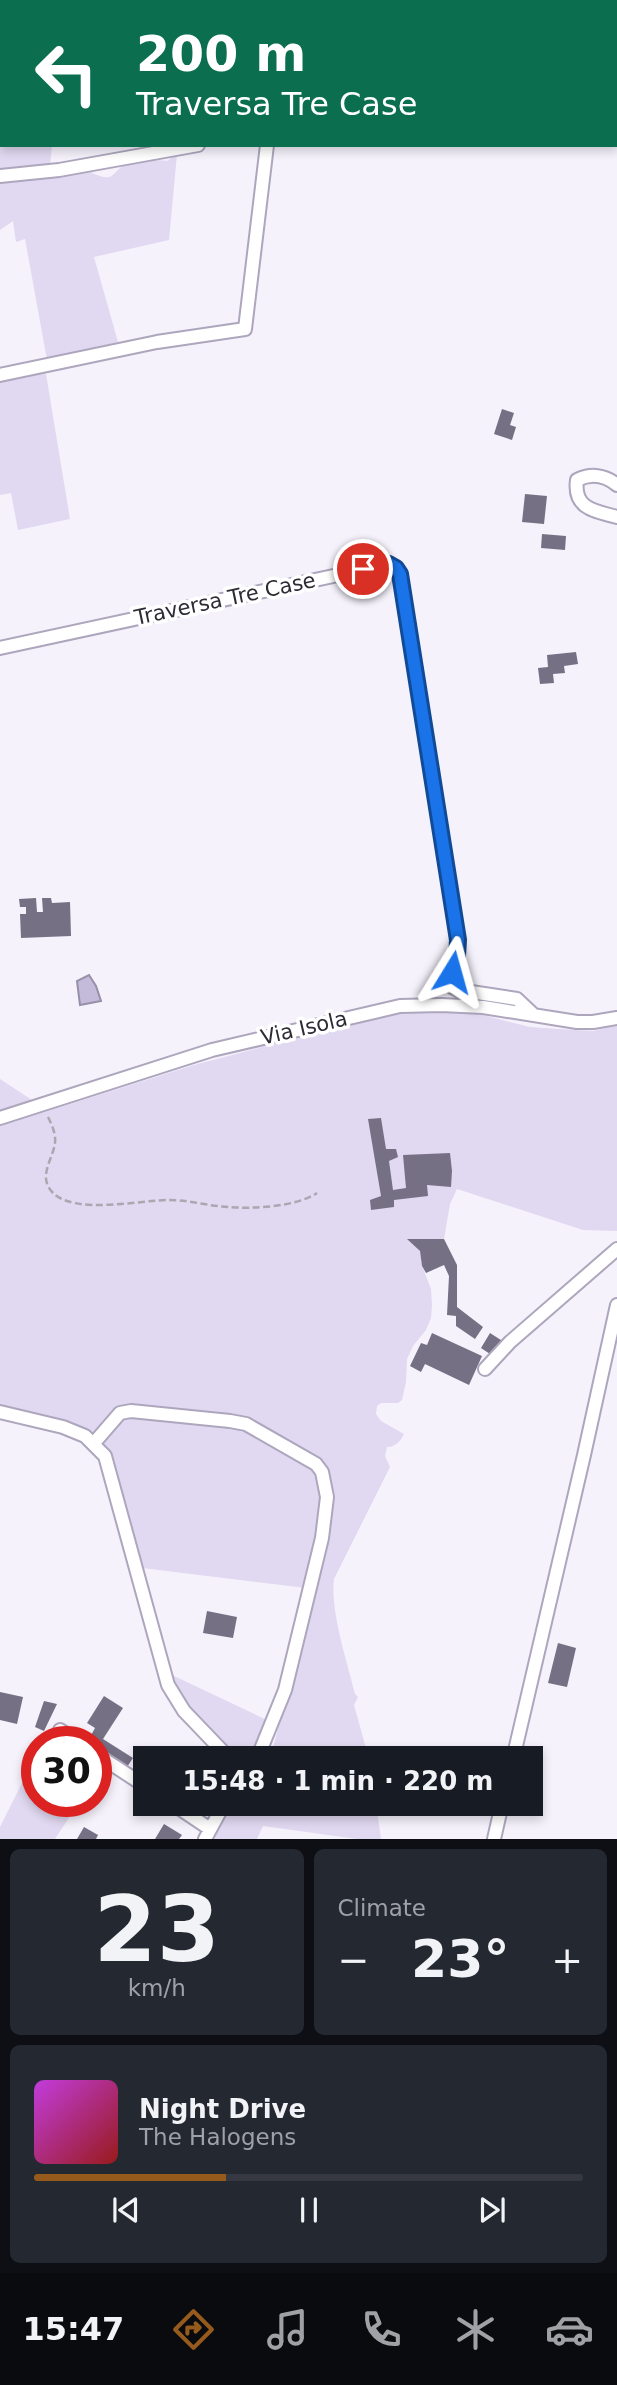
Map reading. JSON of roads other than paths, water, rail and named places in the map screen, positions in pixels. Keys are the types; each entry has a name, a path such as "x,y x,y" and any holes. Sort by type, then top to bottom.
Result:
{"street":[{"path":"0,176 60,170 187,147"},
{"path":"0,375 157,342 245,329 267,147"},
{"path":"617,485 597,475 585,476 577,480 576,490 579,499 588,509 617,517"},
{"name":"Traversa Tre Case","path":"0,648 389,564 396,568 400,574 458,940 452,987 517,999 534,1015"},
{"name":"Via Isola","path":"0,1118 212,1050 400,1006 441,1004 593,1022 617,1018"},
{"path":"485,1369 510,1342 617,1249"},
{"path":"516,1746 617,1305"},
{"path":"94,1443 120,1413 131,1411 230,1421 246,1424 316,1464 322,1472 327,1497 326,1516 315,1572 285,1690 262,1746"},
{"path":"0,1412 63,1427 85,1436 106,1456 168,1685 184,1711 218,1746"},
{"path":"112,1764 133,1778"},
{"path":"187,1816 207,1834 217,1816"},
{"path":"494,1839 499,1816"}]}
